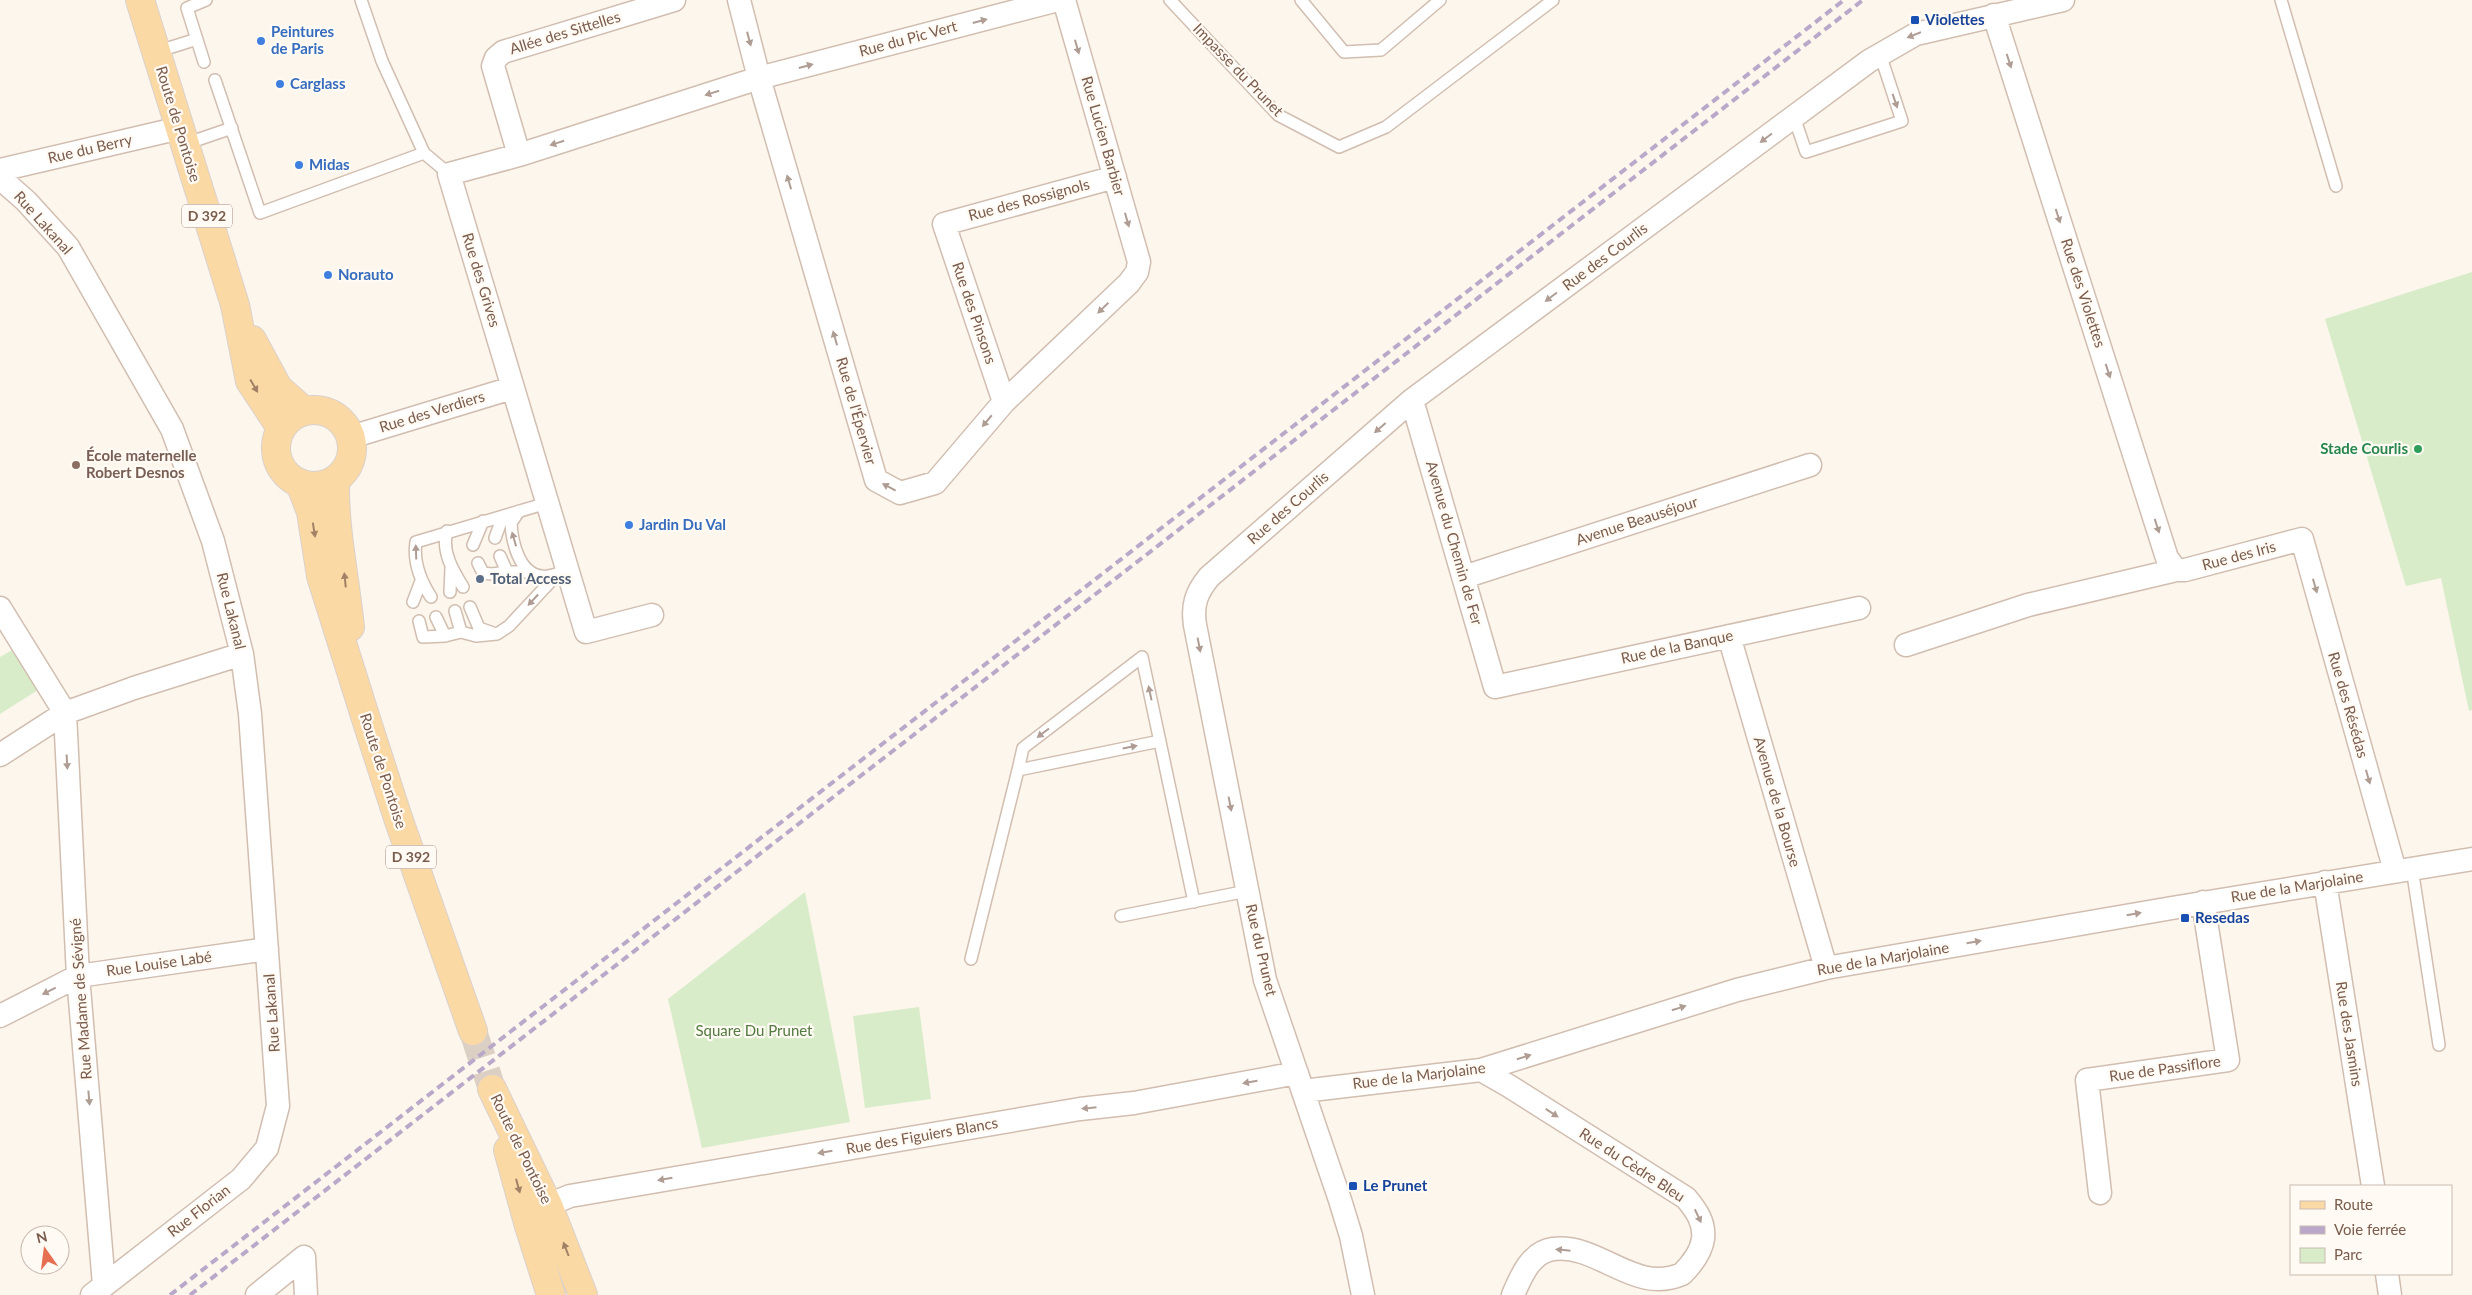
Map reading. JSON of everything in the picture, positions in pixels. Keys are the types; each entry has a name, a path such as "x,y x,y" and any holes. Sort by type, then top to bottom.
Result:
{"main road":[{"name":"Route de Pontoise","path":"141,0 234,305 250,381 281,428"},
{"name":"Route de Pontoise","path":"234,305 278,388 304,411"},
{"path":"319,410 332,414 344,424 351,436 352,453 346,468 335,480 318,486 300,483 286,474 278,460 276,444 281,428 291,417 304,411 319,410"},
{"name":"Route de Pontoise","path":"335,480 334,509 344,573 355,680"},
{"name":"Route de Pontoise","path":"300,483 311,512 321,576 398,818 473,1031"},
{"name":"Route de Pontoise","path":"551,1295 528,1226 492,1088 548,1205 583,1295"}],"street":[{"name":"Allée des Sittelles","path":"519,155 493,66 496,58 503,52 674,0"},
{"name":"Rue de l'Épervier","path":"739,0 759,78 876,480 900,493 935,483 1004,402 1129,283 1136,272"},
{"name":"Rue du Pic Vert","path":"759,78 1058,0"},
{"name":"Rue Lucien Barbier","path":"1064,0 1139,262 1136,272"},
{"name":"Rue des Courlis","path":"1196,597 1209,577 1412,400 1880,54 1916,34 2063,0"},
{"name":"Rue des Violettes","path":"1994,15 2167,558 2176,570"},
{"path":"449,174 519,155 759,78"},
{"name":"Rue du Berry","path":"0,170 182,136"},
{"name":"Rue des Grives","path":"449,174 547,503 561,569 586,632 652,615"},
{"name":"Rue des Rossignols","path":"944,224 1115,177"},
{"name":"Rue Lakanal","path":"0,178 26,201 68,247 172,429 213,541 242,654 250,714 278,1106"},
{"name":"Rue des Pinsons","path":"944,224 1004,402"},
{"name":"Rue des Verdiers","path":"351,436 512,388"},
{"name":"Avenue du Chemin de Fer","path":"1412,400 1495,687"},
{"name":"Avenue Beauséjour","path":"1464,577 1810,465"},
{"name":"Rue des Iris","path":"1906,645 2028,605 2176,570 2186,570 2302,539"},
{"name":"Rue des Résédas","path":"2302,539 2403,870"},
{"name":"Rue du Prunet","path":"1196,597 1193,610 1195,625 1265,980 1352,1236 1363,1295"},
{"path":"0,608 65,713"},
{"name":"Rue de la Banque","path":"1495,687 1859,608"},
{"name":"Avenue de la Bourse","path":"1729,636 1826,968"},
{"path":"0,755 65,713 134,688 242,654"},
{"name":"Rue Madame de Sévigné","path":"65,713 78,976 98,1290"},
{"name":"Rue de la Marjolaine","path":"1300,1082 1481,1070 1737,990 1826,968 2203,902 2472,859"},
{"name":"Rue des Jasmins","path":"2324,882 2373,1185"},
{"name":"Rue de Passiflore","path":"2100,1193 2087,1080 2228,1060 2203,902"},
{"name":"Rue Louise Labé","path":"0,1016 78,976 267,949"},
{"name":"Rue du Cèdre Bleu","path":"1481,1070 1686,1198 1697,1211 1703,1227 1700,1252 1690,1266 1676,1278 1660,1286 1642,1288 1574,1251 1554,1248 1537,1253 1521,1277 1513,1295"},
{"name":"Rue des Figuiers Blancs","path":"548,1205 570,1196 1080,1109 1300,1082"},
{"name":"Rue Florian","path":"98,1290 241,1179 267,1148 278,1106"},
{"path":"257,1295 304,1257 306,1295"},
{"path":"2387,1275 2390,1295"}],"lane":[{"path":"204,62 187,8 206,0"},
{"path":"361,0 382,61 424,154 449,174"},
{"name":"Impasse du Prunet","path":"1170,0 1278,115 1339,147 1386,127 1553,0"},
{"path":"1301,0 1344,52 1381,50 1440,0"},
{"path":"2281,0 2336,186"},
{"path":"156,52 197,39"},
{"path":"1794,117 1806,152 1902,121 1880,54"},
{"path":"215,80 260,213 424,154"},
{"path":"182,136 232,128"},
{"path":"431,598 421,581 414,554 416,542 547,503"},
{"path":"519,511 511,523 511,532 519,560 528,572"},
{"path":"494,538 502,516"},
{"path":"473,545 483,521"},
{"path":"447,532 444,541 451,568 450,592"},
{"path":"500,556 507,572"},
{"path":"478,563 483,573 492,574 528,572 542,576 561,569"},
{"path":"451,568 463,587"},
{"path":"419,621 424,637 444,636 461,632 476,636 497,634 509,626 561,569"},
{"path":"414,602 421,581"},
{"path":"470,607 479,628 497,634"},
{"path":"455,611 461,632"},
{"path":"436,617 444,636"},
{"path":"971,959 1023,748 1142,657 1194,902"},
{"path":"1018,770 1160,741"},
{"path":"2403,870 2439,1045"},
{"path":"1121,916 1247,891"}],"green space":[{"name":"Stade Courlis","path":"2472,272 2472,710 2469,711 2441,578 2406,586 2325,319"},
{"path":"12,650 38,690 0,714 0,657"},
{"name":"Square Du Prunet","path":"805,892 850,1122 702,1148 668,999"},
{"path":"919,1007 931,1099 865,1108 853,1016"}],"tunnel":[{"path":"473,1031 492,1089"}],"railway":[{"path":"170,1295 1844,0"},
{"path":"190,1295 1863,0"}],"place":[{"name":"Violettes","path":"1915,20"},
{"name":"Peintures de Paris","path":"261,41"},
{"name":"Carglass","path":"280,84"},
{"name":"Midas","path":"299,165"},
{"name":"Norauto","path":"328,275"},
{"name":"Stade Courlis","path":"2418,449"},
{"name":"École maternelle Robert Desnos","path":"76,465"},
{"name":"Jardin Du Val","path":"629,525"},
{"name":"Total Access","path":"480,579"},
{"name":"Resedas","path":"2185,918"},
{"name":"Le Prunet","path":"1353,1186"}]}
